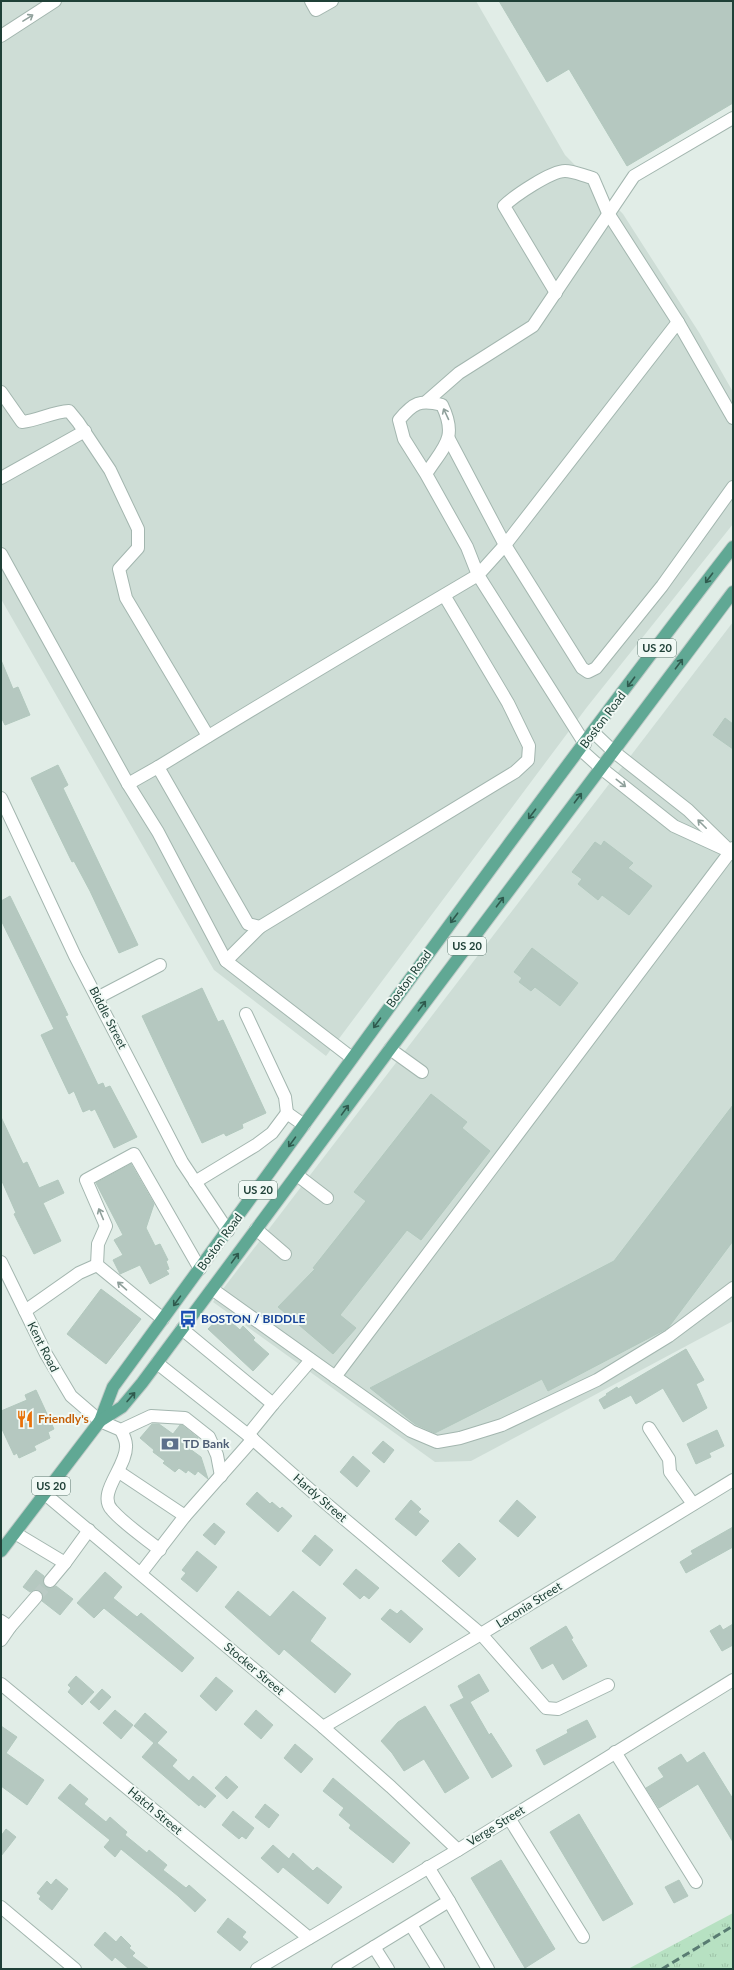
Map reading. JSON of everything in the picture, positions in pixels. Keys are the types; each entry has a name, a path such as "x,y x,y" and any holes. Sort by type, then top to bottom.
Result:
{"main road":[{"name":"Boston Road","path":"1,1551 100,1421 114,1387 352,1058 593,732 733,547"},
{"name":"Boston Road","path":"100,1421 129,1399 157,1363 390,1048 733,592"}],"street":[{"path":"1,36 55,1"},
{"path":"311,1 316,10 332,1"},
{"path":"732,851 674,826 601,768 583,746 555,695 478,575 467,547 426,474 404,439 399,420 410,406 427,401 459,373 533,326 634,176 733,118"},
{"path":"556,293 504,206 514,197 531,187 556,173 566,171 593,178 608,213 678,322 733,418"},
{"path":"128,784 478,575 505,545 678,322"},
{"path":"1,392 22,422 31,421 59,412 69,411 85,431 110,470 138,529 138,548 119,569 126,598 208,736"},
{"path":"427,401 442,405 449,420 449,439 505,545 582,668 588,672 596,668 662,586 733,487"},
{"path":"1,478 85,431"},
{"path":"426,474 449,439"},
{"path":"1,554 128,784 158,832 226,961 352,1058"},
{"path":"226,961 260,927 516,772 528,760 529,746 508,704 444,595"},
{"path":"593,732 613,751 688,810 732,851"},
{"path":"158,767 248,924 260,927"},
{"name":"Biddle Street","path":"1,798 97,998 182,1162 228,1231"},
{"path":"335,1377 732,851"},
{"path":"97,998 160,965"},
{"path":"195,1182 256,1145 272,1133 287,1113 285,1097 246,1014"},
{"path":"390,1048 422,1072"},
{"path":"287,1113 304,1125"},
{"path":"97,1264 98,1244 106,1226 86,1180 134,1154 200,1269"},
{"path":"297,1175 327,1198"},
{"path":"256,1229 285,1254"},
{"name":"Kent Road","path":"1,1262 46,1354 71,1396 100,1421 121,1430"},
{"path":"25,1312 79,1273 97,1264"},
{"path":"97,1264 127,1291 163,1319"},
{"path":"212,1289 411,1431 437,1442 460,1438 502,1425 597,1380 669,1336 733,1288"},
{"path":"182,1329 273,1404"},
{"path":"141,1573 185,1516 222,1476 273,1404 311,1360"},
{"name":"Hardy Street","path":"157,1363 251,1437 316,1495 482,1634 546,1708 558,1709 608,1685"},
{"path":"160,1550 111,1510 106,1498 123,1461 126,1445 121,1430 152,1416 185,1418 209,1437 217,1456 222,1476"},
{"path":"649,1428 669,1459 670,1472 693,1504"},
{"path":"119,1472 185,1516"},
{"name":"Laconia Street","path":"323,1727 482,1634 733,1480"},
{"name":"Stocker Street","path":"45,1494 323,1727 391,1787 458,1850"},
{"path":"50,1581 89,1530"},
{"path":"15,1533 65,1563"},
{"path":"1,1640 6,1624 36,1597"},
{"name":"Verge Street","path":"257,1969 458,1850 733,1680"},
{"name":"Hatch Street","path":"1,1684 309,1938"},
{"path":"615,1752 696,1882"},
{"path":"509,1818 583,1937"},
{"path":"428,1867 488,1969"},
{"path":"338,1969 449,1901"},
{"path":"1,1907 75,1969"},
{"path":"411,1925 438,1969"},
{"path":"374,1947 388,1969"}],"shaded area":[{"path":"1,1 476,1 565,155 623,214 700,334 733,392 733,524 587,707 326,1056 214,970 1,599"},
{"path":"733,622 733,1321 471,1461 435,1462 213,1302"}],"green space":[{"path":"733,1913 733,1969 628,1969"}],"building":[{"path":"499,1 733,1 733,103 627,166 569,69 547,82"},
{"path":"1,660 13,689 18,687 30,715 5,725 1,717"},
{"path":"725,718 733,724 733,749 713,735"},
{"path":"58,765 68,785 63,788 138,945 119,953 90,891 74,861 72,862 31,778"},
{"path":"604,841 633,863 628,868 652,886 629,915 602,895 598,900 578,884 582,879 572,872 595,842 601,846"},
{"path":"10,896 68,1015 65,1016 98,1085 103,1083 105,1088 110,1086 137,1137 114,1148 95,1109 91,1111 90,1109 83,1112 74,1091 69,1094 41,1035 54,1029 1,920 1,901"},
{"path":"532,948 578,983 560,1006 535,987 531,991 519,982 522,978 514,972"},
{"path":"202,988 218,1022 223,1020 266,1113 242,1124 243,1128 226,1136 224,1133 202,1143 142,1016"},
{"path":"431,1094 467,1122 462,1128 490,1151 421,1240 407,1230 340,1315 356,1328 333,1354 278,1307 315,1269 313,1268 366,1201 354,1192"},
{"path":"733,1105 733,1241 668,1328 548,1391 542,1379 435,1433 415,1424 370,1388 614,1261"},
{"path":"1,1117 23,1164 27,1162 39,1188 58,1180 64,1193 43,1203 61,1241 34,1254 14,1214 16,1213 1,1179"},
{"path":"131,1164 154,1204 146,1228 155,1246 160,1244 168,1260 166,1261 169,1269 166,1270 169,1274 150,1284 140,1265 120,1274 113,1260 123,1255 114,1240 123,1235 96,1183"},
{"path":"101,1289 141,1319 106,1364 67,1334"},
{"path":"222,1314 240,1330 243,1326 255,1338 253,1340 269,1354 253,1371 208,1329"},
{"path":"686,1349 704,1380 696,1384 707,1408 683,1422 663,1388 636,1404 631,1395 604,1409 599,1400 607,1395 606,1394 617,1387 618,1389"},
{"name":"Friendly's","path":"36,1390 54,1429 48,1432 50,1438 34,1446 36,1450 19,1458 17,1453 14,1455 1,1427 1,1411 27,1400 25,1395"},
{"name":"TD Bank","path":"152,1424 159,1424 173,1434 180,1425 182,1425 198,1438 190,1449 201,1457 208,1479 198,1471 195,1475 188,1470 186,1473 179,1468 175,1472 163,1463 165,1461 153,1452 154,1450 140,1438"},
{"path":"717,1430 724,1446 709,1453 711,1457 696,1464 687,1444"},
{"path":"383,1441 394,1450 384,1463 372,1453"},
{"path":"353,1456 370,1471 357,1487 340,1472"},
{"path":"257,1492 270,1504 272,1502 280,1509 282,1507 292,1516 278,1532 246,1504"},
{"path":"411,1500 421,1509 418,1512 429,1521 416,1536 395,1519"},
{"path":"517,1500 536,1517 518,1537 499,1521"},
{"path":"214,1523 225,1532 215,1545 203,1535"},
{"path":"733,1527 733,1547 686,1573 680,1562 693,1554 691,1551"},
{"path":"315,1535 333,1550 320,1566 302,1551"},
{"path":"459,1543 476,1559 459,1577 442,1561"},
{"path":"197,1551 217,1567 197,1592 181,1579 186,1573 182,1570"},
{"path":"356,1569 379,1588 369,1599 364,1595 360,1599 343,1584"},
{"path":"36,1570 44,1576 43,1583 46,1587 52,1588 56,1586 73,1599 60,1615 42,1601 43,1595 41,1591 34,1590 30,1592 23,1587"},
{"path":"105,1572 122,1587 113,1598 137,1617 141,1613 194,1658 182,1672 104,1608 94,1618 77,1603"},
{"path":"238,1591 270,1617 293,1591 326,1618 310,1641 351,1674 335,1693 284,1649 279,1655 225,1607"},
{"path":"390,1609 397,1614 401,1610 423,1629 410,1643 381,1619"},
{"path":"733,1624 733,1645 722,1651 710,1631 720,1625 723,1630"},
{"path":"566,1626 573,1638 571,1639 587,1666 563,1680 553,1663 542,1669 530,1648"},
{"path":"479,1674 489,1691 470,1702 489,1735 491,1733 512,1766 492,1778 450,1705 464,1698 458,1686"},
{"path":"76,1676 94,1692 82,1705 68,1692 71,1688 68,1685"},
{"path":"216,1677 233,1691 216,1711 200,1696"},
{"path":"102,1689 111,1697 99,1710 90,1702"},
{"path":"425,1706 469,1778 445,1793 424,1759 404,1771 392,1753 381,1741 398,1722"},
{"path":"115,1710 133,1725 121,1739 103,1723"},
{"path":"256,1710 273,1725 261,1739 244,1724"},
{"path":"145,1713 167,1732 157,1743 177,1760 172,1766 189,1781 193,1776 216,1796 205,1808 200,1804 199,1806 142,1757 154,1743 134,1726"},
{"path":"587,1720 596,1737 544,1765 536,1750 568,1733 567,1730"},
{"path":"1,1726 17,1737 6,1753 44,1780 27,1805 1,1786"},
{"path":"295,1744 313,1759 301,1773 284,1758"},
{"path":"704,1752 733,1799 733,1842 698,1784 659,1808 646,1788 664,1777 658,1768 681,1754 687,1763"},
{"path":"226,1776 238,1787 227,1799 215,1788"},
{"path":"333,1778 410,1843 393,1863 349,1828 351,1825 339,1815 344,1808 323,1791"},
{"path":"70,1784 88,1799 84,1804 106,1822 110,1817 127,1832 125,1835 147,1853 149,1850 167,1865 163,1870 186,1888 189,1885 206,1900 195,1912 121,1849 115,1857 104,1847 110,1840 58,1798"},
{"path":"265,1804 279,1815 269,1828 255,1817"},
{"path":"233,1811 254,1828 246,1839 242,1836 239,1839 222,1825"},
{"path":"579,1814 633,1904 603,1921 550,1832"},
{"path":"6,1829 16,1837 1,1856 1,1836"},
{"path":"273,1845 289,1859 293,1853 313,1871 317,1867 342,1887 328,1904 283,1867 278,1873 261,1858"},
{"path":"501,1860 555,1949 525,1968 471,1878"},
{"path":"56,1879 68,1889 52,1910 39,1899 41,1896 37,1893 47,1881 51,1885"},
{"path":"679,1880 688,1896 674,1903 665,1887"},
{"path":"228,1918 246,1932 242,1937 248,1942 240,1951 217,1932"},
{"path":"105,1932 116,1942 121,1936 131,1946 129,1948 135,1953 132,1956 149,1969 129,1969 115,1957 112,1961 94,1945"}],"tunnel":[{"path":"36,1597 50,1581"}],"railway":[{"path":"662,1969 733,1926"}],"place":[{"name":"BOSTON / BIDDLE","path":"188,1319"},
{"name":"Friendly's","path":"25,1419"},
{"name":"TD Bank","path":"170,1444"}]}
